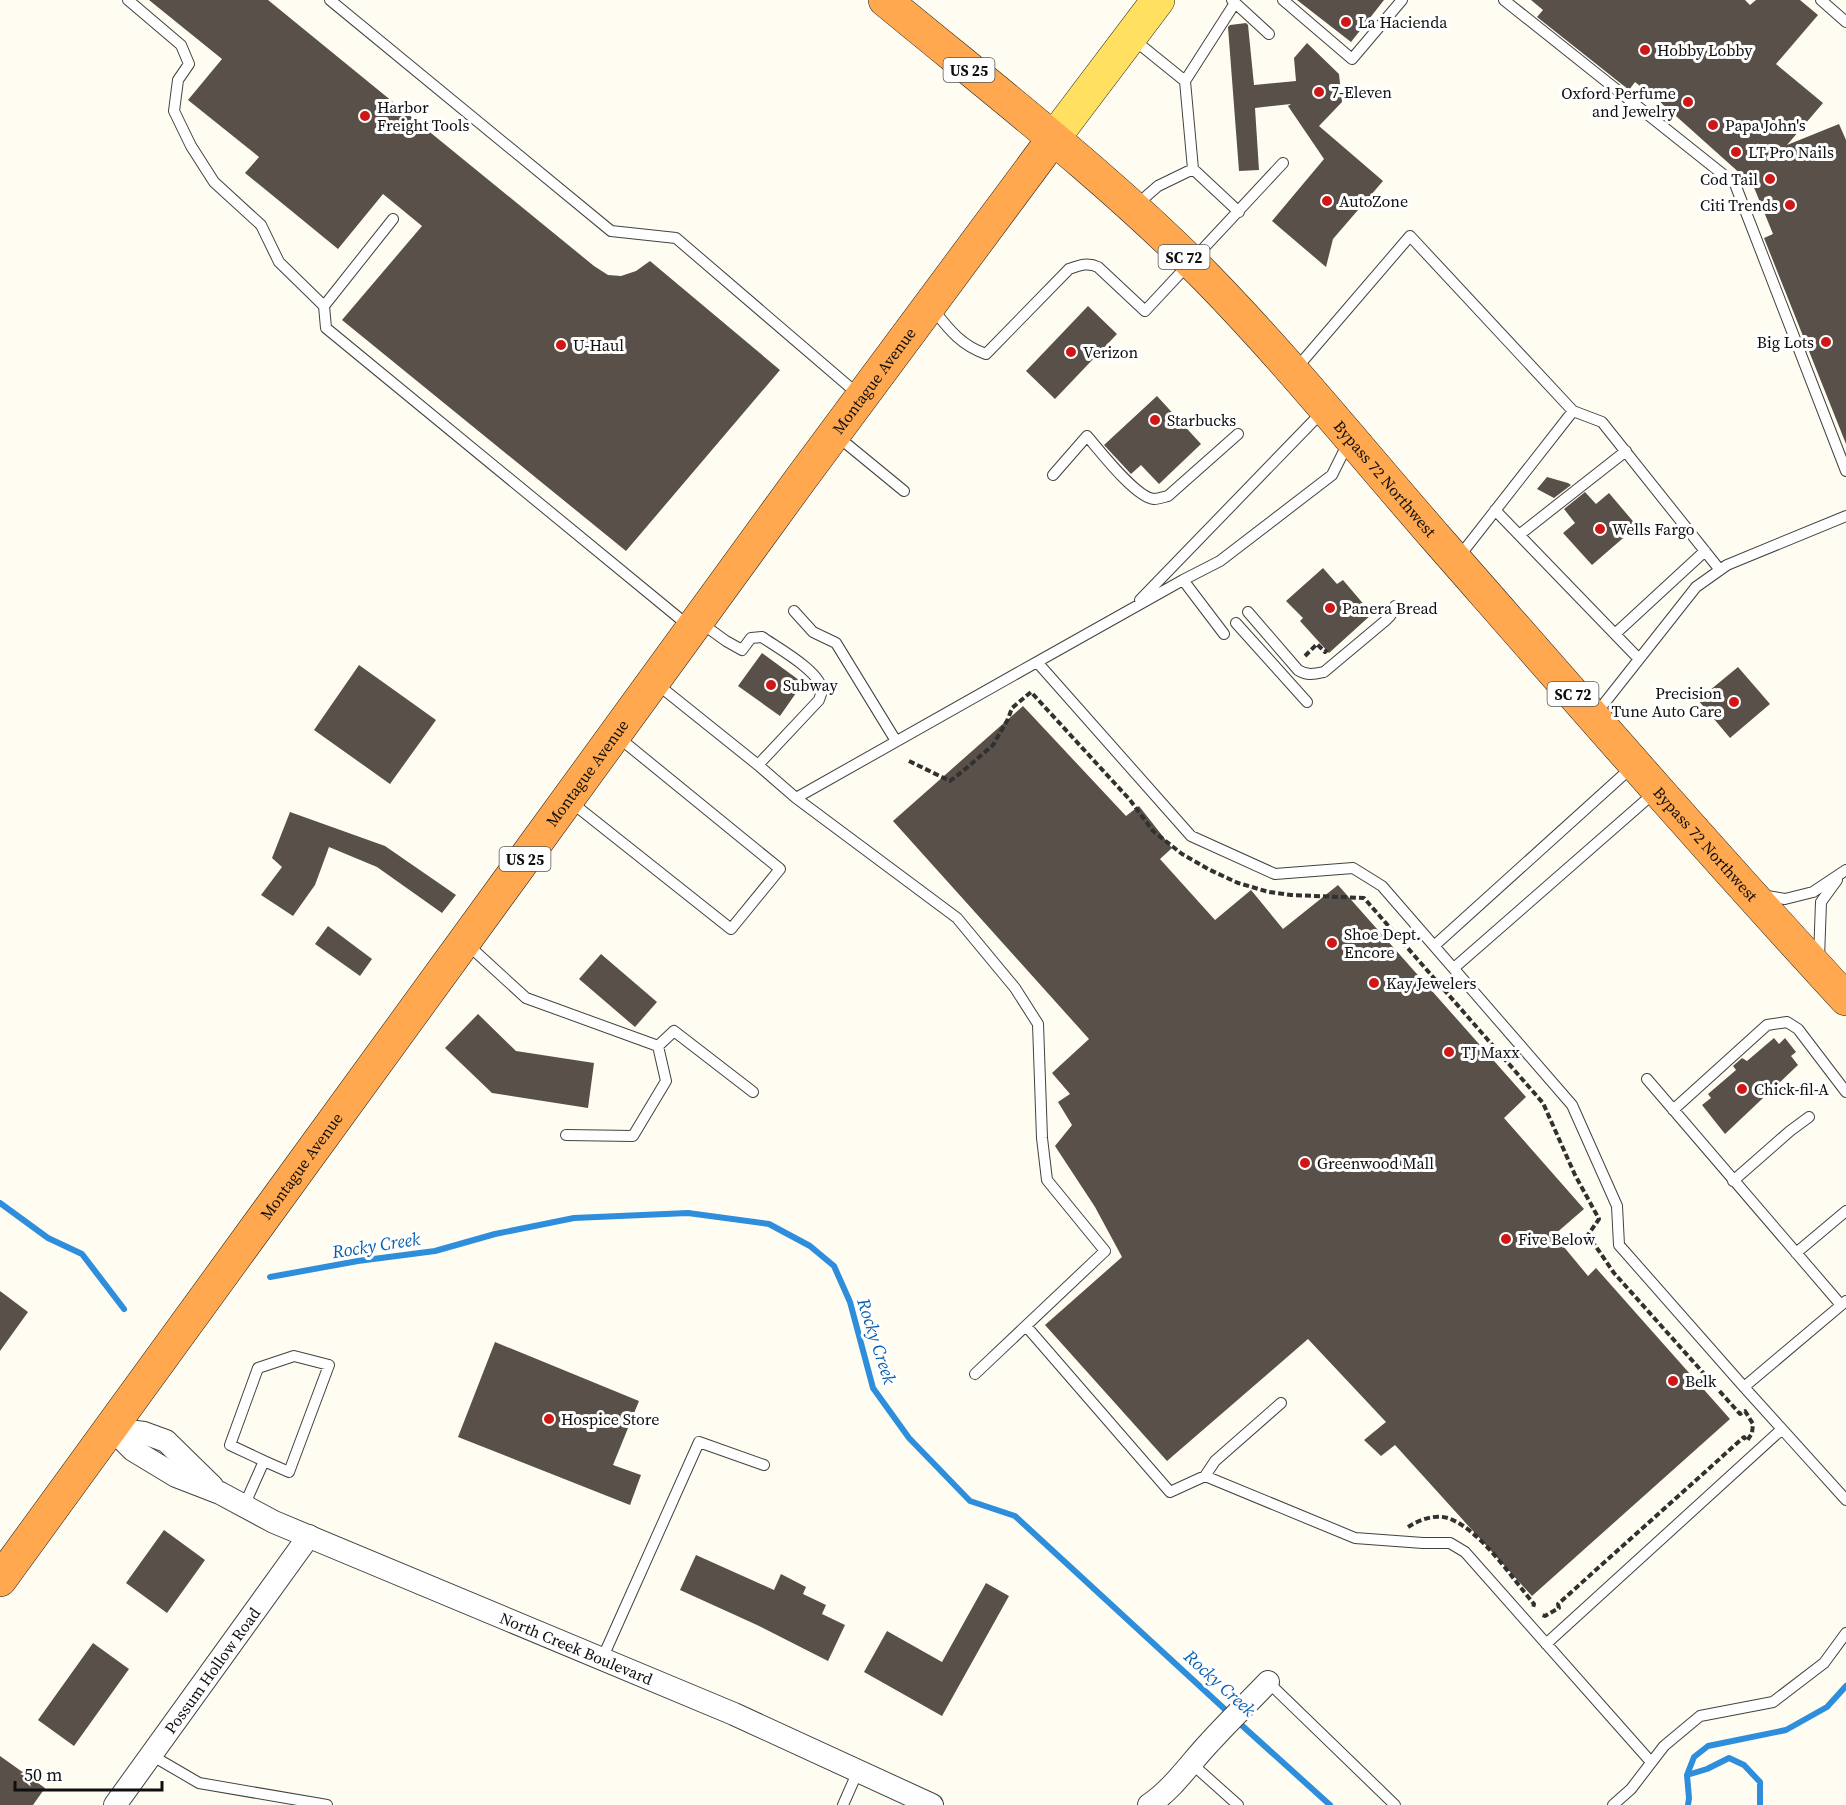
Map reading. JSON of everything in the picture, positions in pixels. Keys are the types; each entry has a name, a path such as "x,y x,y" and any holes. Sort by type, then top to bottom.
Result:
{"highway":[{"name":"Bypass 72 Northwest","path":"885,0 1053,139 1133,209 1191,263 1251,324 1634,765 1846,999"},
{"name":"Montague Avenue","path":"0,1580 834,434 1053,139"}],"main road":[{"name":"Montague Avenue","path":"1053,139 1158,0"}],"street":[{"name":"North Creek Boulevard","path":"111,1428 133,1450 176,1476 220,1493 274,1522 734,1714 932,1805"},
{"name":"Possum Hollow Road","path":"115,1805 309,1536"},
{"path":"1149,1805 1164,1793 1209,1742 1268,1682"}],"lane":[{"path":"128,0 181,45 189,64 178,80 174,111 214,182 261,225 279,262 324,306 326,328 695,625 742,650 751,638 762,637 815,675 822,691 819,700 758,765"},
{"path":"330,0 611,231 676,238 862,397"},
{"path":"1283,0 1352,59 1402,0"},
{"path":"1504,0 1735,184 1846,471"},
{"path":"1821,0 1846,22"},
{"path":"1239,212 1192,169 1185,81 1233,2 1269,34"},
{"path":"1130,37 1185,81"},
{"path":"930,306 952,333 972,349 986,354 1069,269 1086,264 1098,267 1145,311 1282,163"},
{"path":"1133,209 1158,186 1192,169"},
{"path":"324,306 393,219"},
{"path":"1294,372 1410,236 1573,411 1602,422 1720,570"},
{"path":"1130,609 1325,408"},
{"path":"1456,560 1573,411"},
{"path":"834,434 904,491"},
{"path":"1053,475 1088,436 1142,495 1154,499 1168,496 1238,434"},
{"path":"796,798 1130,609 1220,561 1332,475 1350,439"},
{"path":"1519,535 1626,451"},
{"path":"1495,510 1639,659"},
{"path":"1593,717 1696,587 1727,565 1846,516"},
{"path":"1615,634 1706,551"},
{"path":"1183,580 1224,634"},
{"path":"1248,612 1298,670 1316,674 1324,672 1382,624 1390,616 1395,606"},
{"path":"794,611 813,632 836,643 896,741"},
{"path":"1236,623 1307,702"},
{"path":"1037,662 1191,836 1275,874 1353,868 1382,886 1572,1105 1617,1206 1619,1245 1846,1500"},
{"path":"654,682 796,798 957,918 1015,988 1038,1024 1042,1138 1047,1180 1106,1251 975,1374"},
{"path":"568,800 731,930 780,869 616,735"},
{"path":"1434,946 1634,765"},
{"path":"1454,968 1657,790"},
{"path":"1749,893 1785,899 1813,892 1844,871"},
{"path":"1818,969 1821,902 1844,871"},
{"path":"465,942 526,998 658,1046"},
{"path":"1673,1110 1767,1025 1774,1023 1787,1022 1798,1029 1846,1092"},
{"path":"658,1046 674,1031 753,1092"},
{"path":"566,1135 633,1136 666,1081 658,1046"},
{"path":"1647,1079 1796,1253 1843,1303 1744,1387"},
{"path":"1733,1180 1809,1117"},
{"path":"1796,1253 1846,1211"},
{"path":"1026,1326 1170,1492 1205,1476 1215,1461 1281,1403"},
{"path":"294,1356 329,1365 289,1472 264,1461 230,1445 258,1368 294,1356"},
{"path":"1546,1644 1782,1430"},
{"path":"602,1659 699,1442 764,1465"},
{"path":"244,1506 264,1461"},
{"path":"1205,1476 1355,1538 1450,1543 1465,1552 1651,1762"},
{"path":"1612,1805 1631,1789 1664,1746 1700,1716 1773,1701 1824,1663 1846,1633"},
{"path":"1268,1682 1395,1805"},
{"path":"152,1755 199,1783 327,1805"},
{"path":"1191,1763 1238,1805"},
{"path":"843,1805 858,1771"}],"path":[{"path":"1316,674 1305,657 1317,644 1325,652 1327,650"},
{"path":"909,761 950,781 993,745 1012,708 1031,692 1130,800 1153,831 1182,854 1210,870 1269,892 1364,898 1543,1103 1575,1175 1599,1219 1588,1235 1614,1274 1740,1414 1744,1412 1753,1424 1752,1433 1747,1441 1744,1437 1558,1604 1559,1608 1545,1616 1533,1609 1534,1604 1483,1542 1459,1524 1447,1518 1434,1517 1420,1520 1404,1529"}],"building":[{"name":"U-Haul","path":"149,0 268,0 594,266 608,275 621,276 636,271 650,261 780,370 626,551 342,320 422,226 383,194 338,249 245,173 259,157 188,100 222,59"},
{"name":"La Hacienda","path":"1297,0 1384,0 1351,42"},
{"path":"1531,0 1745,0 1750,5 1756,0 1800,0 1818,15 1776,64 1823,103 1787,145 1839,124 1846,140 1846,444 1764,238 1773,234 1753,185 1635,82 1629,90 1537,17 1543,10"},
{"path":"1246,23 1254,85 1296,81 1294,58 1307,43 1339,74 1342,102 1319,126 1383,181 1333,239 1326,267 1272,221 1324,159 1288,106 1291,104 1255,108 1259,170 1239,171 1228,27"},
{"name":"Verizon","path":"1088,306 1117,334 1055,399 1026,371"},
{"name":"Starbucks","path":"1157,396 1201,444 1159,484 1141,465 1131,474 1104,445"},
{"path":"1547,477 1571,485 1554,498 1537,489"},
{"name":"Wells Fargo","path":"1585,492 1596,504 1609,493 1637,526 1592,565 1563,533 1575,523 1564,509"},
{"name":"Panera Bread","path":"1323,568 1337,584 1343,580 1372,614 1329,653 1300,621 1303,618 1286,601"},
{"name":"Subway","path":"762,653 803,683 780,716 738,686"},
{"path":"359,665 436,720 390,784 314,730"},
{"name":"Precision Tune Auto Care","path":"1738,667 1770,704 1730,738 1698,700"},
{"name":"Greenwood Mall","path":"1023,706 1126,816 1139,806 1172,848 1160,859 1215,920 1251,890 1283,929 1338,885 1526,1097 1504,1118 1584,1209 1554,1235 1588,1276 1596,1268 1730,1419 1532,1596 1395,1445 1381,1456 1364,1440 1386,1422 1308,1339 1167,1461 1045,1325 1122,1257 1095,1207 1055,1146 1072,1125 1058,1102 1070,1094 1052,1073 1089,1039 893,821"},
{"path":"290,812 385,846 456,895 442,913 377,867 329,847 315,885 293,916 261,895 282,867 272,858"},
{"path":"328,926 372,959 360,976 315,944"},
{"path":"601,954 657,1002 635,1027 579,979"},
{"path":"478,1014 516,1051 594,1063 588,1108 492,1093 445,1048"},
{"name":"Chick-fil-A","path":"1774,1038 1779,1044 1785,1038 1796,1052 1791,1056 1798,1065 1725,1134 1702,1105 1711,1098 1708,1094 1736,1070 1733,1066 1742,1058 1747,1061"},
{"path":"0,1291 28,1312 0,1351"},
{"name":"Hospice Store","path":"495,1342 639,1401 613,1465 641,1475 630,1505 458,1437"},
{"path":"164,1530 205,1560 167,1613 126,1583"},
{"path":"696,1555 774,1590 781,1574 806,1587 803,1594 826,1605 822,1614 845,1625 828,1661 680,1590"},
{"path":"986,1583 1009,1596 942,1716 864,1672 887,1631 942,1662"},
{"path":"93,1643 129,1669 74,1746 38,1720"},
{"path":"0,1756 45,1788 33,1805 0,1805"}],"waterway":[{"name":"Rocky Creek","path":"0,1203 48,1238 82,1254 124,1309"},
{"name":"Rocky Creek","path":"270,1277 358,1261 435,1251 495,1234 574,1218 688,1213 769,1224 810,1246 834,1266 850,1302 873,1388 909,1438 970,1501 1015,1516 1230,1714"},
{"path":"1688,1805 1687,1775 1694,1757 1708,1746 1786,1730 1827,1707 1846,1686"},
{"name":"Rocky Creek","path":"1237,1721 1330,1805"},
{"name":"Rocky Creek","path":"1687,1775 1707,1769 1729,1758 1744,1765 1760,1782 1760,1805"}],"place":[{"name":"La Hacienda","path":"1346,22"},
{"name":"Hobby Lobby","path":"1645,50"},
{"name":"7-Eleven","path":"1319,92"},
{"name":"Oxford Perfume and Jewelry","path":"1688,102"},
{"name":"Harbor Freight Tools","path":"365,116"},
{"name":"Papa John's","path":"1713,125"},
{"name":"LT Pro Nails","path":"1736,152"},
{"name":"Cod Tail","path":"1770,179"},
{"name":"AutoZone","path":"1327,201"},
{"name":"Citi Trends","path":"1790,205"},
{"name":"Big Lots","path":"1826,342"},
{"name":"U-Haul","path":"561,345"},
{"name":"Verizon","path":"1071,352"},
{"name":"Starbucks","path":"1155,420"},
{"name":"Wells Fargo","path":"1600,529"},
{"name":"Panera Bread","path":"1330,608"},
{"name":"Subway","path":"771,685"},
{"name":"Precision Tune Auto Care","path":"1734,702"},
{"name":"Shoe Dept. Encore","path":"1332,943"},
{"name":"Kay Jewelers","path":"1374,983"},
{"name":"TJ Maxx","path":"1449,1052"},
{"name":"Chick-fil-A","path":"1742,1089"},
{"name":"Greenwood Mall","path":"1305,1163"},
{"name":"Five Below","path":"1506,1239"},
{"name":"Belk","path":"1673,1381"},
{"name":"Hospice Store","path":"549,1419"}]}
